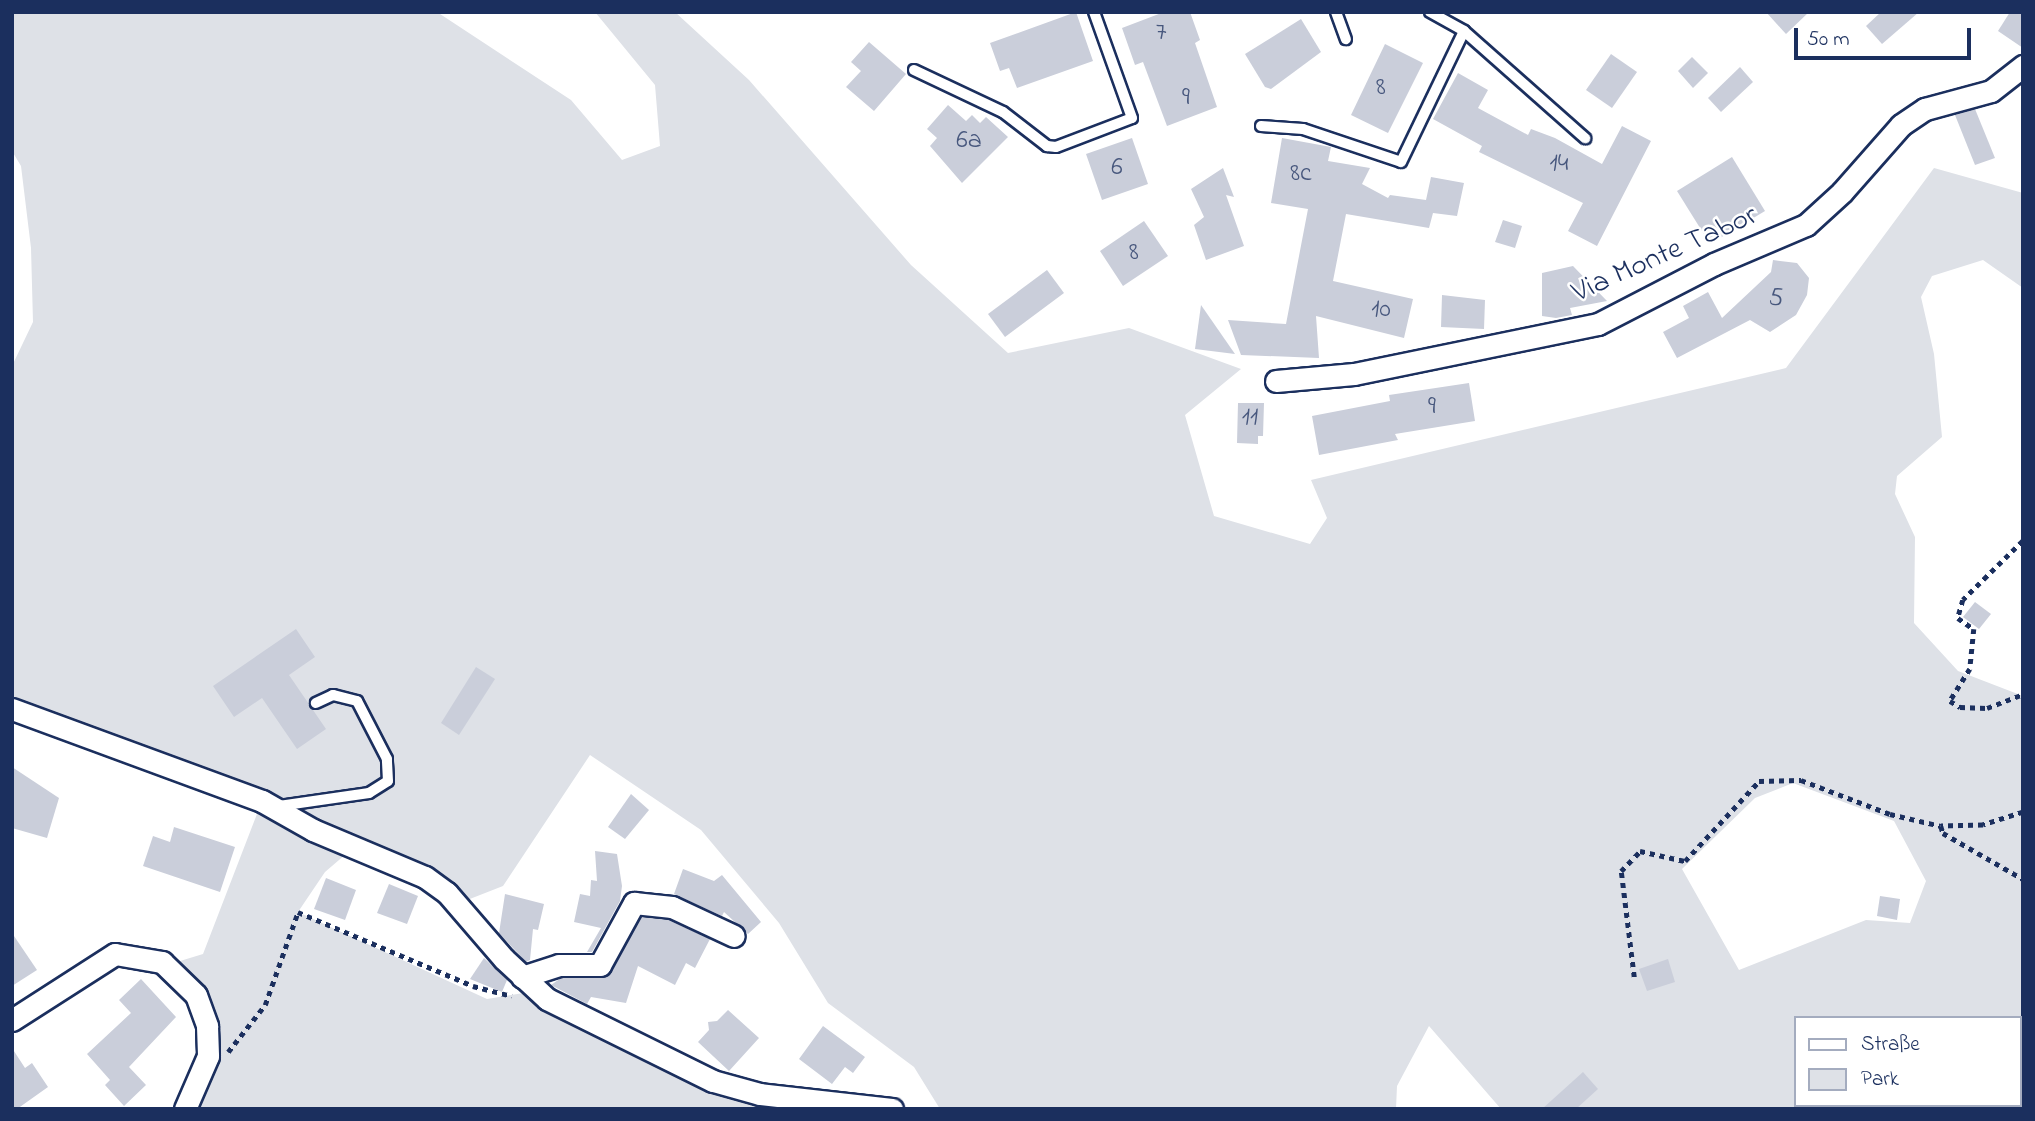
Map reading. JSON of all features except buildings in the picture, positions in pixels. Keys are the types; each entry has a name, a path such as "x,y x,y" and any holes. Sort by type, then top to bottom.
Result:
{"street":[{"name":"Via Monte Tabor","path":"1276,381 1354,374 1598,324 1714,264 1806,225 1842,192 1901,125 1925,109 1991,91 2023,66"},
{"path":"12,709 272,806 313,830 437,885 529,984 731,1088 892,1109"},
{"path":"529,984 559,965 600,965 634,903 672,907 707,919 734,936"},
{"path":"12,1020 108,957 122,953 155,959 181,976 196,995 210,1042 204,1068 185,1109"}],"lane":[{"path":"914,70 1003,112 1047,146 1056,147 1132,118 1094,12"},
{"path":"1336,12 1346,39"},
{"path":"1430,12 1464,31 1585,138"},
{"path":"1261,126 1303,129 1401,162 1464,31"},
{"path":"272,806 369,793 388,780 387,759 357,702 333,695 316,703"}],"path":[{"path":"2023,541 1963,600 1958,618 1973,629 1970,669 1950,701 1960,707 1987,708 2023,694"},
{"path":"1634,977 1621,871 1640,851 1685,861 1759,781 1801,780 1890,814 1941,826 1983,825 2023,813"},
{"path":"1941,826 1943,833 2023,879"},
{"path":"204,1068 235,1046 265,1005 298,912 505,997 529,984"}],"green space":[{"path":"12,12 437,12 571,100 622,160 660,146 655,85 595,12 675,12 749,80 911,265 1008,353 1129,328 1241,369 1185,415 1214,516 1310,544 1327,518 1311,480 1786,368 1934,168 2023,193 2023,288 1983,260 1932,276 1921,297 1934,354 1942,437 1897,476 1895,494 1915,537 1914,623 1958,671 2023,696 2023,1109 1986,1107 2021,1107 2021,1016 1794,1016 1794,1107 1824,1107 1820,1109 1501,1109 1429,1026 1397,1086 1396,1109 940,1109 914,1067 828,1003 779,923 701,830 590,755 503,886 457,904 353,848 325,872 298,912 487,999 536,991 713,1092 777,1109 185,1109 210,1042 167,965 203,954 262,801 12,709 12,366 33,322 31,248 21,166 12,151","holes":["1793,783 1894,821 1926,881 1910,923 1866,920 1739,970 1682,869 1755,798"]}]}
